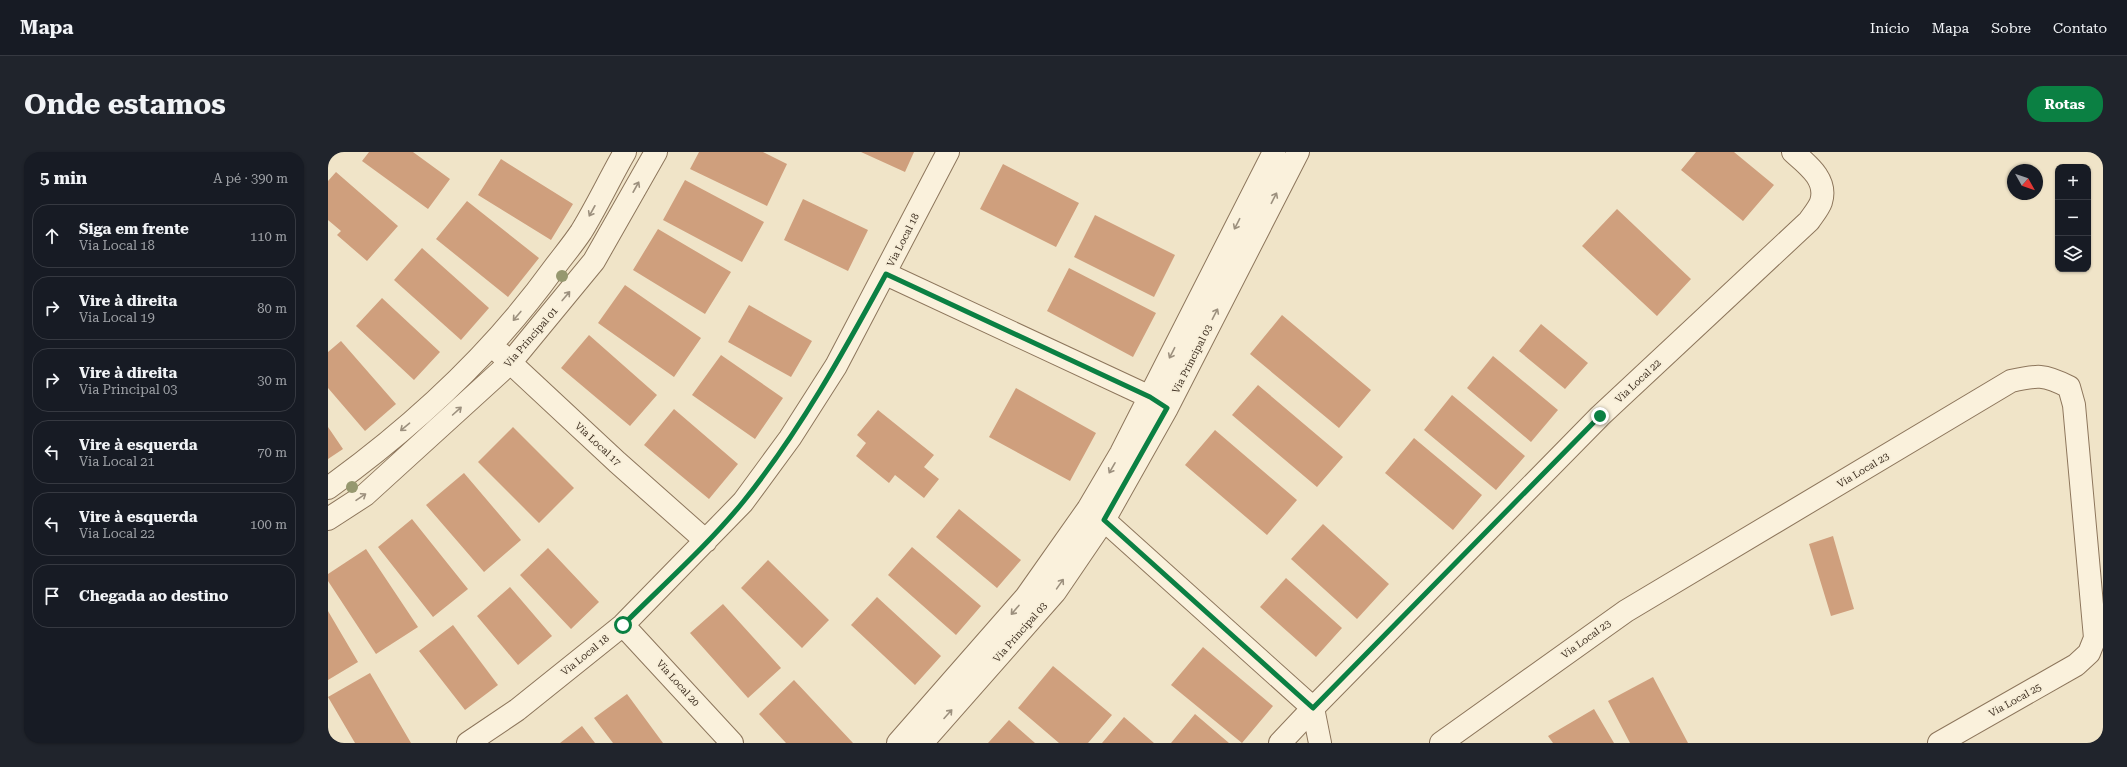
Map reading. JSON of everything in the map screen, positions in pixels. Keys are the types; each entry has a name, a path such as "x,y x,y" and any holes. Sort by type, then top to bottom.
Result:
{"street":[{"path":"328,488 362,464 436,401 492,345 538,291 581,232 625,152"},
{"name":"Via Principal 01","path":"328,519 365,495 510,363 594,261 656,152"},
{"name":"Via Local 18","path":"468,743 517,710 623,625 743,502 790,438 836,366 886,274 948,152"},
{"name":"Via Principal 03","path":"1158,403 1274,152"},
{"name":"Via Principal 03","path":"922,743 1055,592 1096,515 1121,452 1158,403 1298,152"},
{"name":"Via Local 22","path":"1280,743 1600,416 1809,221 1821,202 1822,187 1816,173 1793,152"},
{"path":"886,274 1158,403"},
{"name":"Via Local 17","path":"492,345 706,541"},
{"name":"Via Local 23","path":"1441,743 1626,611 2011,381 2034,376 2052,378 2069,387 2074,405 2095,638 2089,654"},
{"path":"1096,515 1313,708 1320,743"},
{"name":"Via Principal 03","path":"898,743 1096,515"},
{"name":"Via Local 20","path":"623,625 732,743"},
{"name":"Via Local 25","path":"1938,743 2076,665 2089,654"}],"building":[{"path":"369,152 413,152 450,179 428,209 362,161"},
{"path":"699,152 763,152 787,164 767,206 690,169"},
{"path":"861,152 914,152 905,172"},
{"path":"1696,152 1734,152 1774,185 1743,221 1681,170"},
{"path":"501,159 573,204 551,240 478,195"},
{"path":"1003,164 1079,203 1056,247 980,209"},
{"path":"336,172 398,226 367,261 337,235 341,231 328,220 328,181"},
{"path":"685,180 764,222 742,262 663,220"},
{"path":"803,199 868,230 848,271 784,240"},
{"path":"467,201 539,258 508,297 436,239"},
{"path":"1617,209 1691,279 1657,316 1582,246"},
{"path":"1095,215 1175,255 1154,297 1074,257"},
{"path":"658,229 731,272 705,314 633,270"},
{"path":"422,248 489,308 461,340 394,280"},
{"path":"1069,268 1156,313 1133,357 1047,311"},
{"path":"625,285 701,338 674,377 598,323"},
{"path":"382,298 440,352 414,380 356,326"},
{"path":"749,305 812,341 791,377 728,342"},
{"path":"1282,315 1371,390 1339,428 1250,354"},
{"path":"1541,324 1588,363 1565,389 1519,351"},
{"path":"589,335 657,395 630,426 561,368"},
{"path":"341,341 396,404 365,431 328,388 328,352"},
{"path":"721,355 783,398 755,439 692,395"},
{"path":"1493,356 1558,410 1531,442 1467,388"},
{"path":"1258,385 1343,457 1317,487 1232,415"},
{"path":"1016,388 1096,433 1070,481 989,437"},
{"path":"1452,395 1525,456 1496,490 1424,430"},
{"path":"674,409 738,464 709,499 644,445"},
{"path":"878,410 934,455 924,467 939,479 924,498 895,475 889,483 856,456 866,443 857,435"},
{"path":"328,427 343,449 328,459"},
{"path":"513,427 574,488 539,523 478,462"},
{"path":"1215,430 1297,500 1267,535 1185,465"},
{"path":"1414,438 1482,495 1453,530 1385,473"},
{"path":"464,473 521,540 484,572 426,505"},
{"path":"959,509 1021,560 997,588 936,537"},
{"path":"412,519 468,589 433,617 378,547"},
{"path":"1323,524 1389,584 1357,619 1291,559"},
{"path":"1833,536 1854,609 1831,616 1809,544"},
{"path":"912,547 981,606 956,635 888,575"},
{"path":"548,548 599,602 571,629 520,575"},
{"path":"366,549 418,627 376,654 328,581 328,574"},
{"path":"768,560 829,620 802,648 741,588"},
{"path":"1286,578 1342,628 1316,657 1260,607"},
{"path":"510,587 552,636 518,665 477,616"},
{"path":"877,597 941,656 915,685 851,625"},
{"path":"723,604 781,668 748,698 690,633"},
{"path":"328,611 358,662 328,680"},
{"path":"453,625 498,685 465,710 419,651"},
{"path":"1203,647 1273,706 1242,743 1171,685"},
{"path":"1053,666 1112,715 1088,743 1059,743 1018,708"},
{"path":"370,673 411,743 355,743 328,697"},
{"path":"1653,677 1688,743 1630,743 1608,701"},
{"path":"794,680 853,743 786,743 759,714"},
{"path":"627,694 663,743 613,743 594,718"},
{"path":"1594,709 1614,743 1553,743 1548,736"},
{"path":"1195,714 1229,743 1171,743"},
{"path":"1124,717 1154,743 1102,743"},
{"path":"1009,720 1035,743 988,743"},
{"path":"582,726 595,743 560,743"}],"route":[{"path":"623,625 743,502 790,438 836,366 886,274 1150,397 1167,408 1104,520 1313,708 1600,416"}]}
